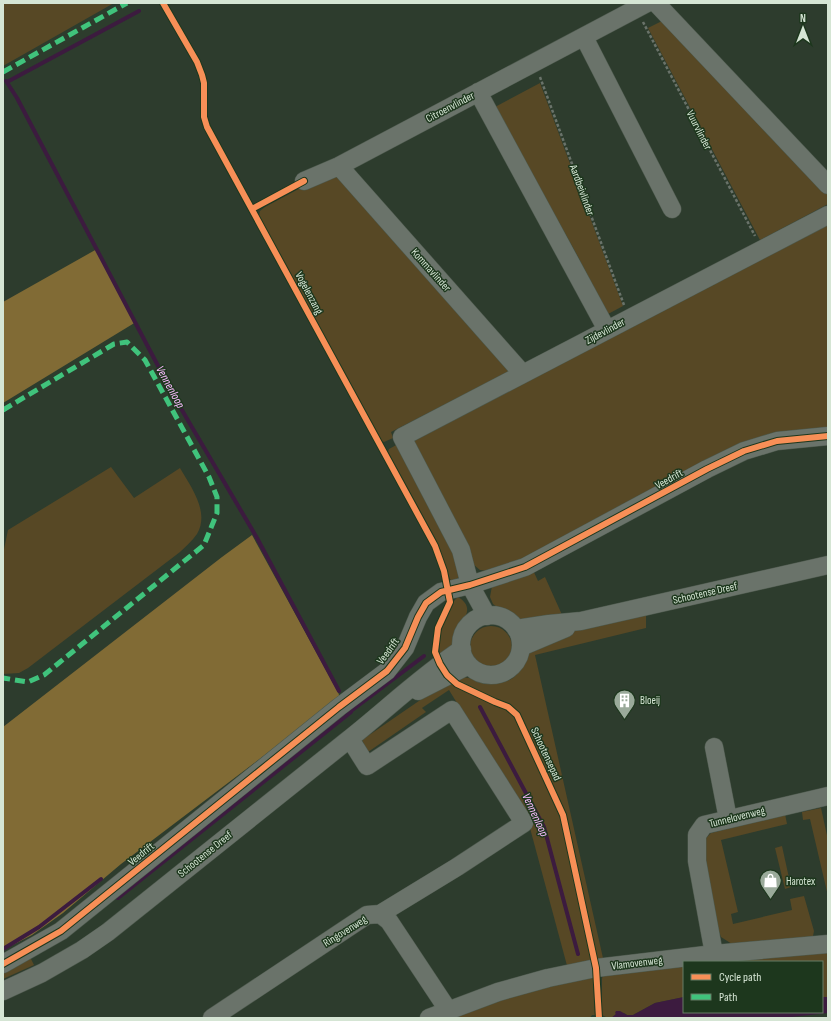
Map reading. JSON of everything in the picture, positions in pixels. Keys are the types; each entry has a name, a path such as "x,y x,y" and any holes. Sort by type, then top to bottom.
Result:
{"street":[{"path":"656,3 828,185"},
{"name":"Citroenvlinder","path":"304,181 339,166 478,92 584,38 642,6"},
{"path":"584,38 672,209"},
{"path":"478,92 607,330"},
{"name":"Kommavlinder","path":"339,166 523,374"},
{"name":"Zijdevlinder","path":"470,585 461,550 402,437 828,215"},
{"name":"Veedrift","path":"3,964 61,931 386,671 406,648 418,616 426,603 442,592 470,585 525,567 707,469 744,451 777,441 828,436"},
{"name":"Schootense Dreef","path":"516,629 581,621 828,565"},
{"path":"470,585 470,603 480,619"},
{"path":"496,616 504,618 516,629 520,638 521,647 518,658 511,668 501,673 490,675 478,672 465,657 462,639 466,630 480,619 496,616"},
{"name":"Schootense Dreef","path":"521,647 581,621"},
{"name":"Schootense Dreef","path":"3,990 42,973 82,950 108,932 350,739 396,701 416,682 440,664 465,657"},
{"path":"350,739 367,766 452,710 524,823 457,867 380,914"},
{"path":"714,747 728,819"},
{"name":"Tunnelovenweg","path":"714,954 697,861 697,835 704,825 828,796"},
{"name":"Ringovenweg","path":"212,1018 367,915 380,914 388,921 448,1010"},
{"name":"Vlamovenweg","path":"429,1018 498,992 548,978 596,968 714,954 828,944"}],"shaded area":[{"path":"3,3 114,3 3,66"},
{"path":"664,20 828,193 828,204 760,240 648,28"},
{"path":"540,83 623,306 608,314 495,107"},
{"path":"336,176 508,369 508,372 391,432 393,438 384,442 382,441 259,216 260,211 265,207 306,185"},
{"path":"828,221 828,430 781,435 535,556 488,571 480,570 474,565 414,444 414,441"},
{"path":"97,249 136,322 3,403 3,302"},
{"path":"400,443 457,546 460,576 453,582 450,579 435,538 388,452 389,449"},
{"path":"111,467 134,498 180,468 198,500 201,517 197,534 180,552 28,668 19,673 3,674 3,554 8,530"},
{"path":"252,535 340,698 121,864 63,913 32,935 3,950 3,727"},
{"path":"532,568 538,581 545,577 563,617 519,621 493,604 490,597 492,586"},
{"path":"458,597 466,605 467,609 465,618 457,632 452,646 440,654 439,648 443,623 450,607"},
{"path":"646,613 646,628 535,655 605,967 569,973 527,817 449,690 422,708 426,712 368,752 362,740 448,681 460,677 466,677 486,683 507,681 517,675 530,651 574,630"},
{"path":"491,626 506,632 512,647 506,662 491,668 476,662 470,647 476,632"},
{"path":"821,808 828,840 828,896 810,819 803,820 802,812"},
{"path":"785,814 787,824 721,840 738,912 731,914 733,924 792,910 790,899 804,896 814,931 813,936 811,938 732,944 721,937 715,921 703,841 711,833"},
{"path":"782,846 791,887 785,889 775,848"},
{"path":"828,949 828,997 823,997 823,961 705,961"},
{"path":"29,955 34,965 3,979 3,968"},
{"path":"683,963 683,997 655,1003 633,1015 627,1015 624,1013 616,1014 613,1018 608,1018 602,1015 603,974"},
{"path":"593,977 595,1015 592,1015 590,1018 445,1018 508,994"},
{"path":"683,997 683,1013 823,1013 823,997 828,997 828,1013 782,1018 611,1018 616,1014 616,1011 620,1011 627,1015 633,1015 655,1003"}],"waterway":[{"path":"7,82 139,11"},
{"name":"Vennenloop","path":"6,81 17,98 176,400 257,538 339,691"},
{"name":"Vennenloop","path":"351,711 424,656"},
{"name":"Vennenloop","path":"480,707 544,827 578,954"},
{"path":"118,898 351,712"},
{"path":"3,949 39,927 101,879"}],"marked path":[{"path":"3,72 127,3"},
{"path":"3,410 114,344 127,342 145,360 209,477 217,497 217,513 204,545 44,675 28,682 3,678"}],"cycle path":[{"name":"Vogelenzang","path":"163,3 197,62 202,75 204,83 204,117 207,127 435,546 444,571 450,602 438,628 435,652 440,664 447,675 457,684 508,707 517,715 563,815 596,968 599,1018"},
{"path":"252,209 304,181"},
{"path":"3,964 61,931 339,707 387,671 405,648 418,617 426,603 441,592 470,585 525,567 707,469 744,451 777,441 828,436"}],"place":[{"name":"Bloeij","path":"625,720"},
{"name":"Harotex","path":"771,900"}]}
